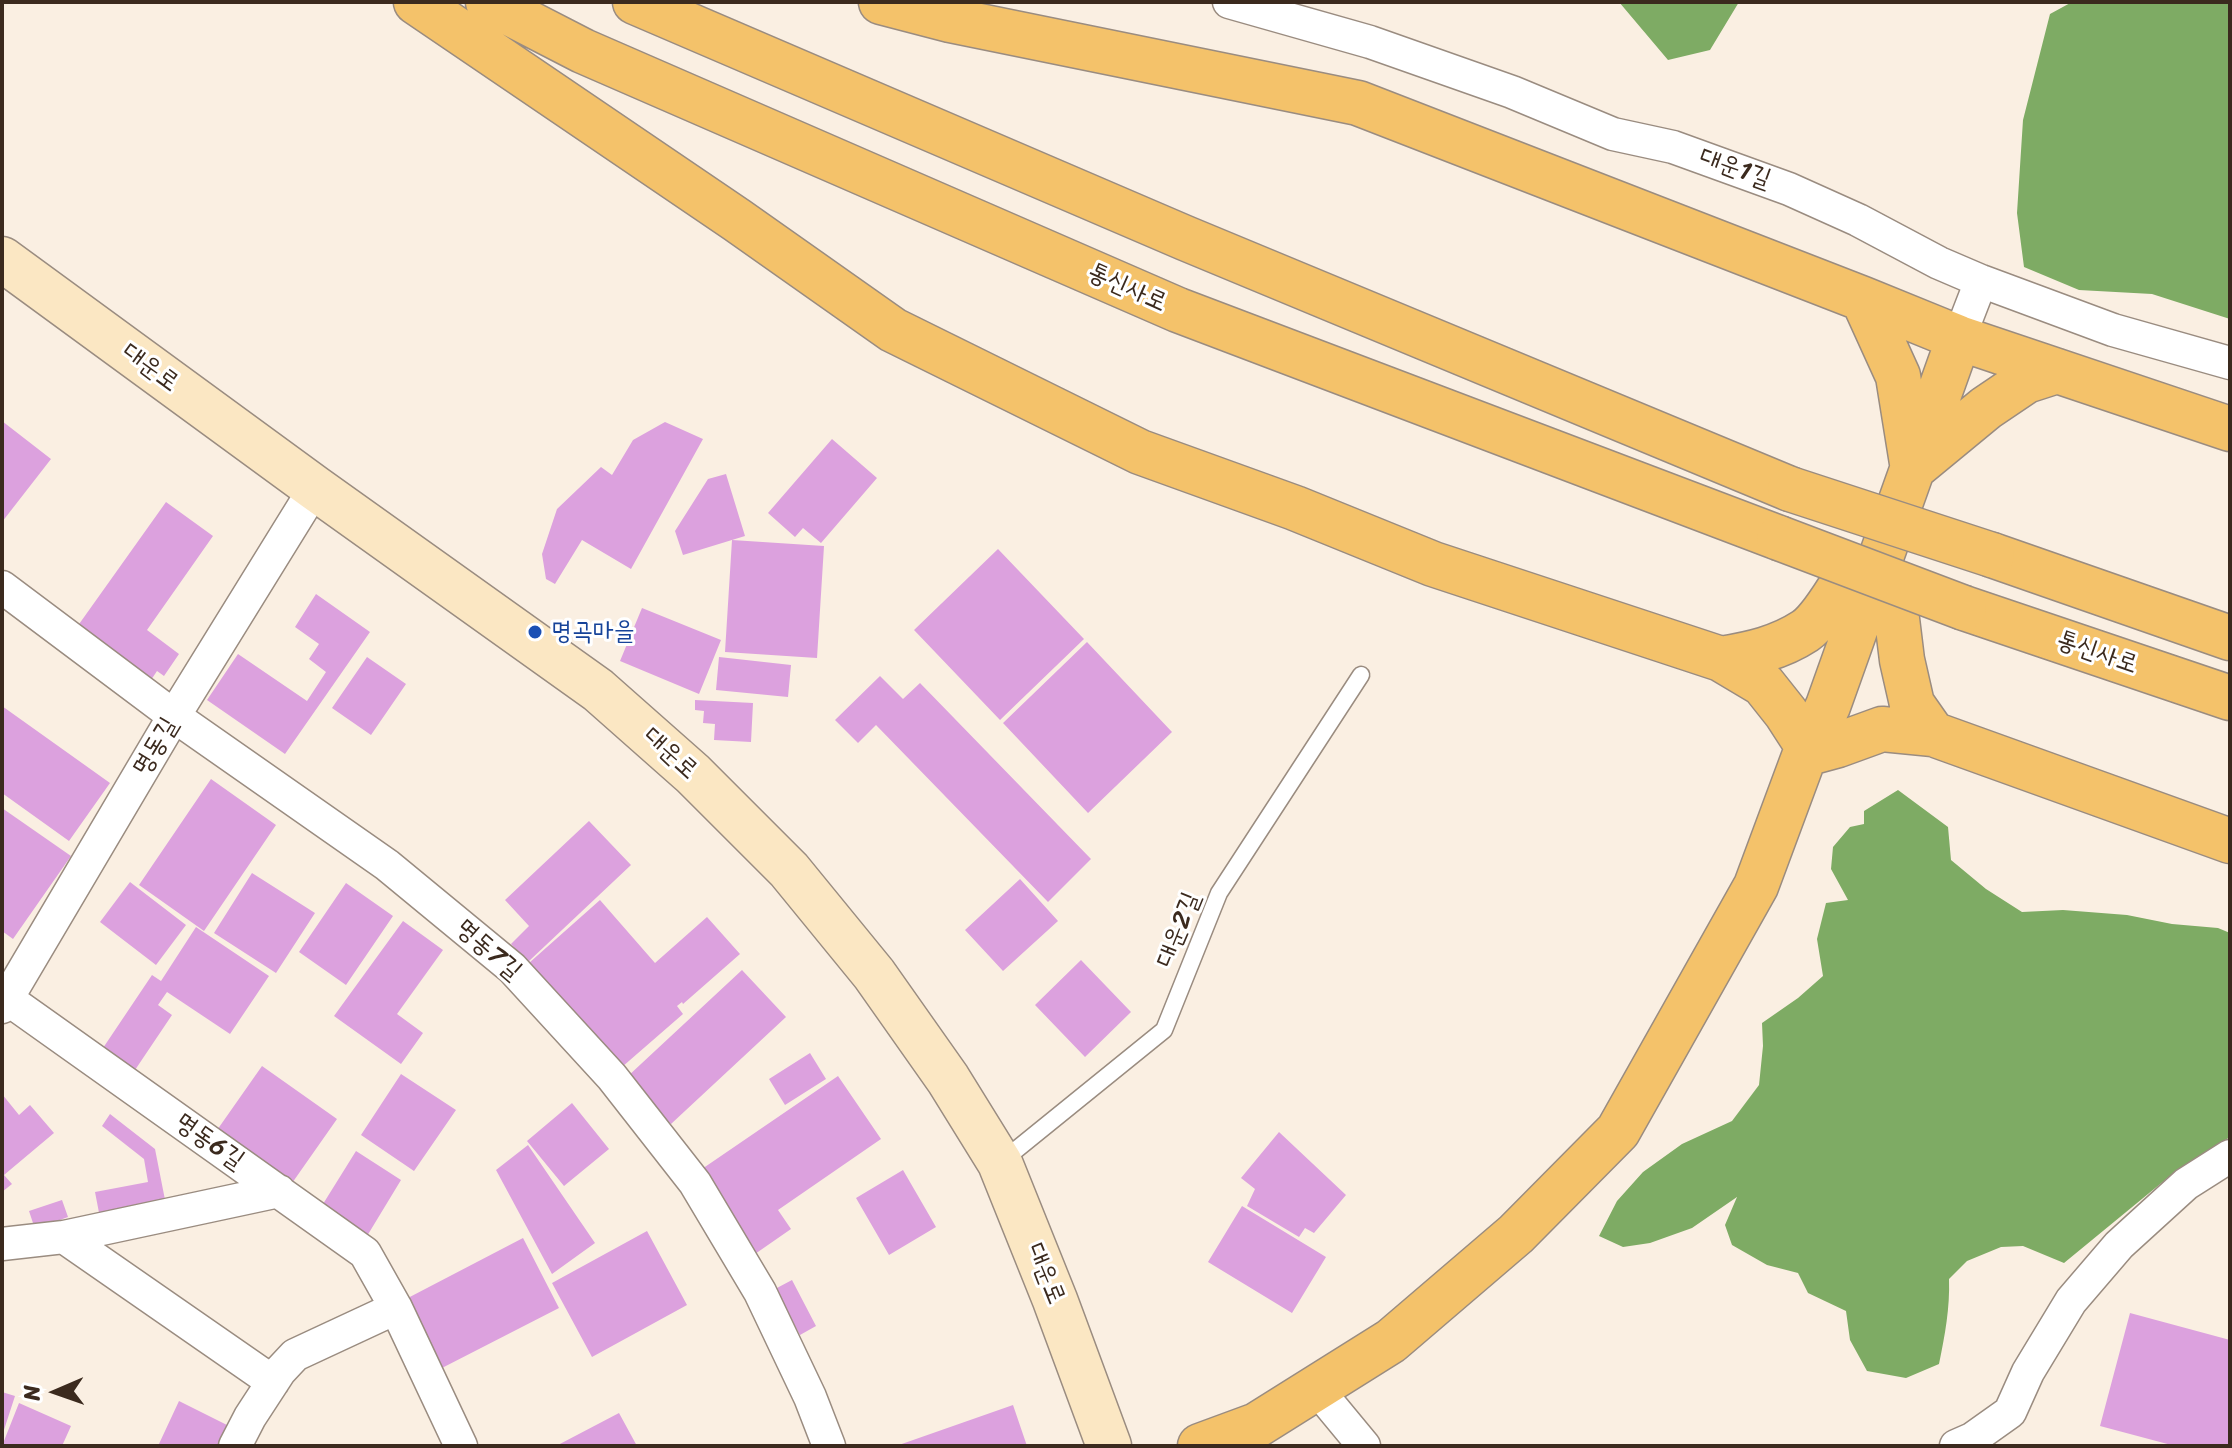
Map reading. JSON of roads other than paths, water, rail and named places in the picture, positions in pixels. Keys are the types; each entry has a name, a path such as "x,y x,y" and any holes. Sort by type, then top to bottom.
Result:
{"highway":[{"path":"416,2 893,330 1140,452 1295,508 1433,564 1721,659 1763,684 1786,713 1806,750"},
{"name":"통신사로","path":"488,2 583,51 1178,310 1964,608 2230,698"},
{"path":"635,2 1185,238 1790,489 2230,638"},
{"path":"881,2 950,20 1358,103 1959,338 2230,429"},
{"path":"1863,299 1898,376 1912,469"},
{"path":"1200,1446 1257,1425 1391,1341 1516,1234 1618,1131 1756,886 1806,750 1828,706 1959,338"},
{"path":"1912,469 1986,408 2026,381 2057,371"},
{"path":"1721,659 1762,652 1807,630 1847,576 1876,571"},
{"path":"1876,571 1896,611 1912,704 1933,734"},
{"path":"1806,750 1838,745 1882,729 1933,734 2230,841"}],"street":[{"name":"대운1길","path":"1229,2 1370,42 1512,92 1613,134 1673,147 1789,189 1981,281 2113,330 2230,363"},
{"name":"대운로","path":"2,259 598,690 693,774 789,870 874,974 948,1079 1000,1163 1109,1446"},
{"path":"1959,338 1981,281"},
{"name":"명동길","path":"4,1000 315,488"},
{"name":"명동7길","path":"2,587 174,716 387,865 512,968 612,1077 695,1183 760,1292 810,1397 829,1446"},
{"name":"명동6길","path":"4,1000 365,1253 396,1308 461,1446"},
{"path":"1956,1446 1972,1439 2010,1412 2028,1372 2071,1301 2119,1245 2186,1184 2230,1156"},
{"path":"2,1244 64,1237 279,1191"},
{"path":"64,1237 273,1382"},
{"path":"235,1446 273,1382 295,1355 396,1308"},
{"path":"1316,1388 1364,1446"}],"lane":[{"name":"대운2길","path":"1000,1163 1164,1030 1219,893 1361,675"}],"place":[{"name":"명곡마을","path":"535,632"}]}
